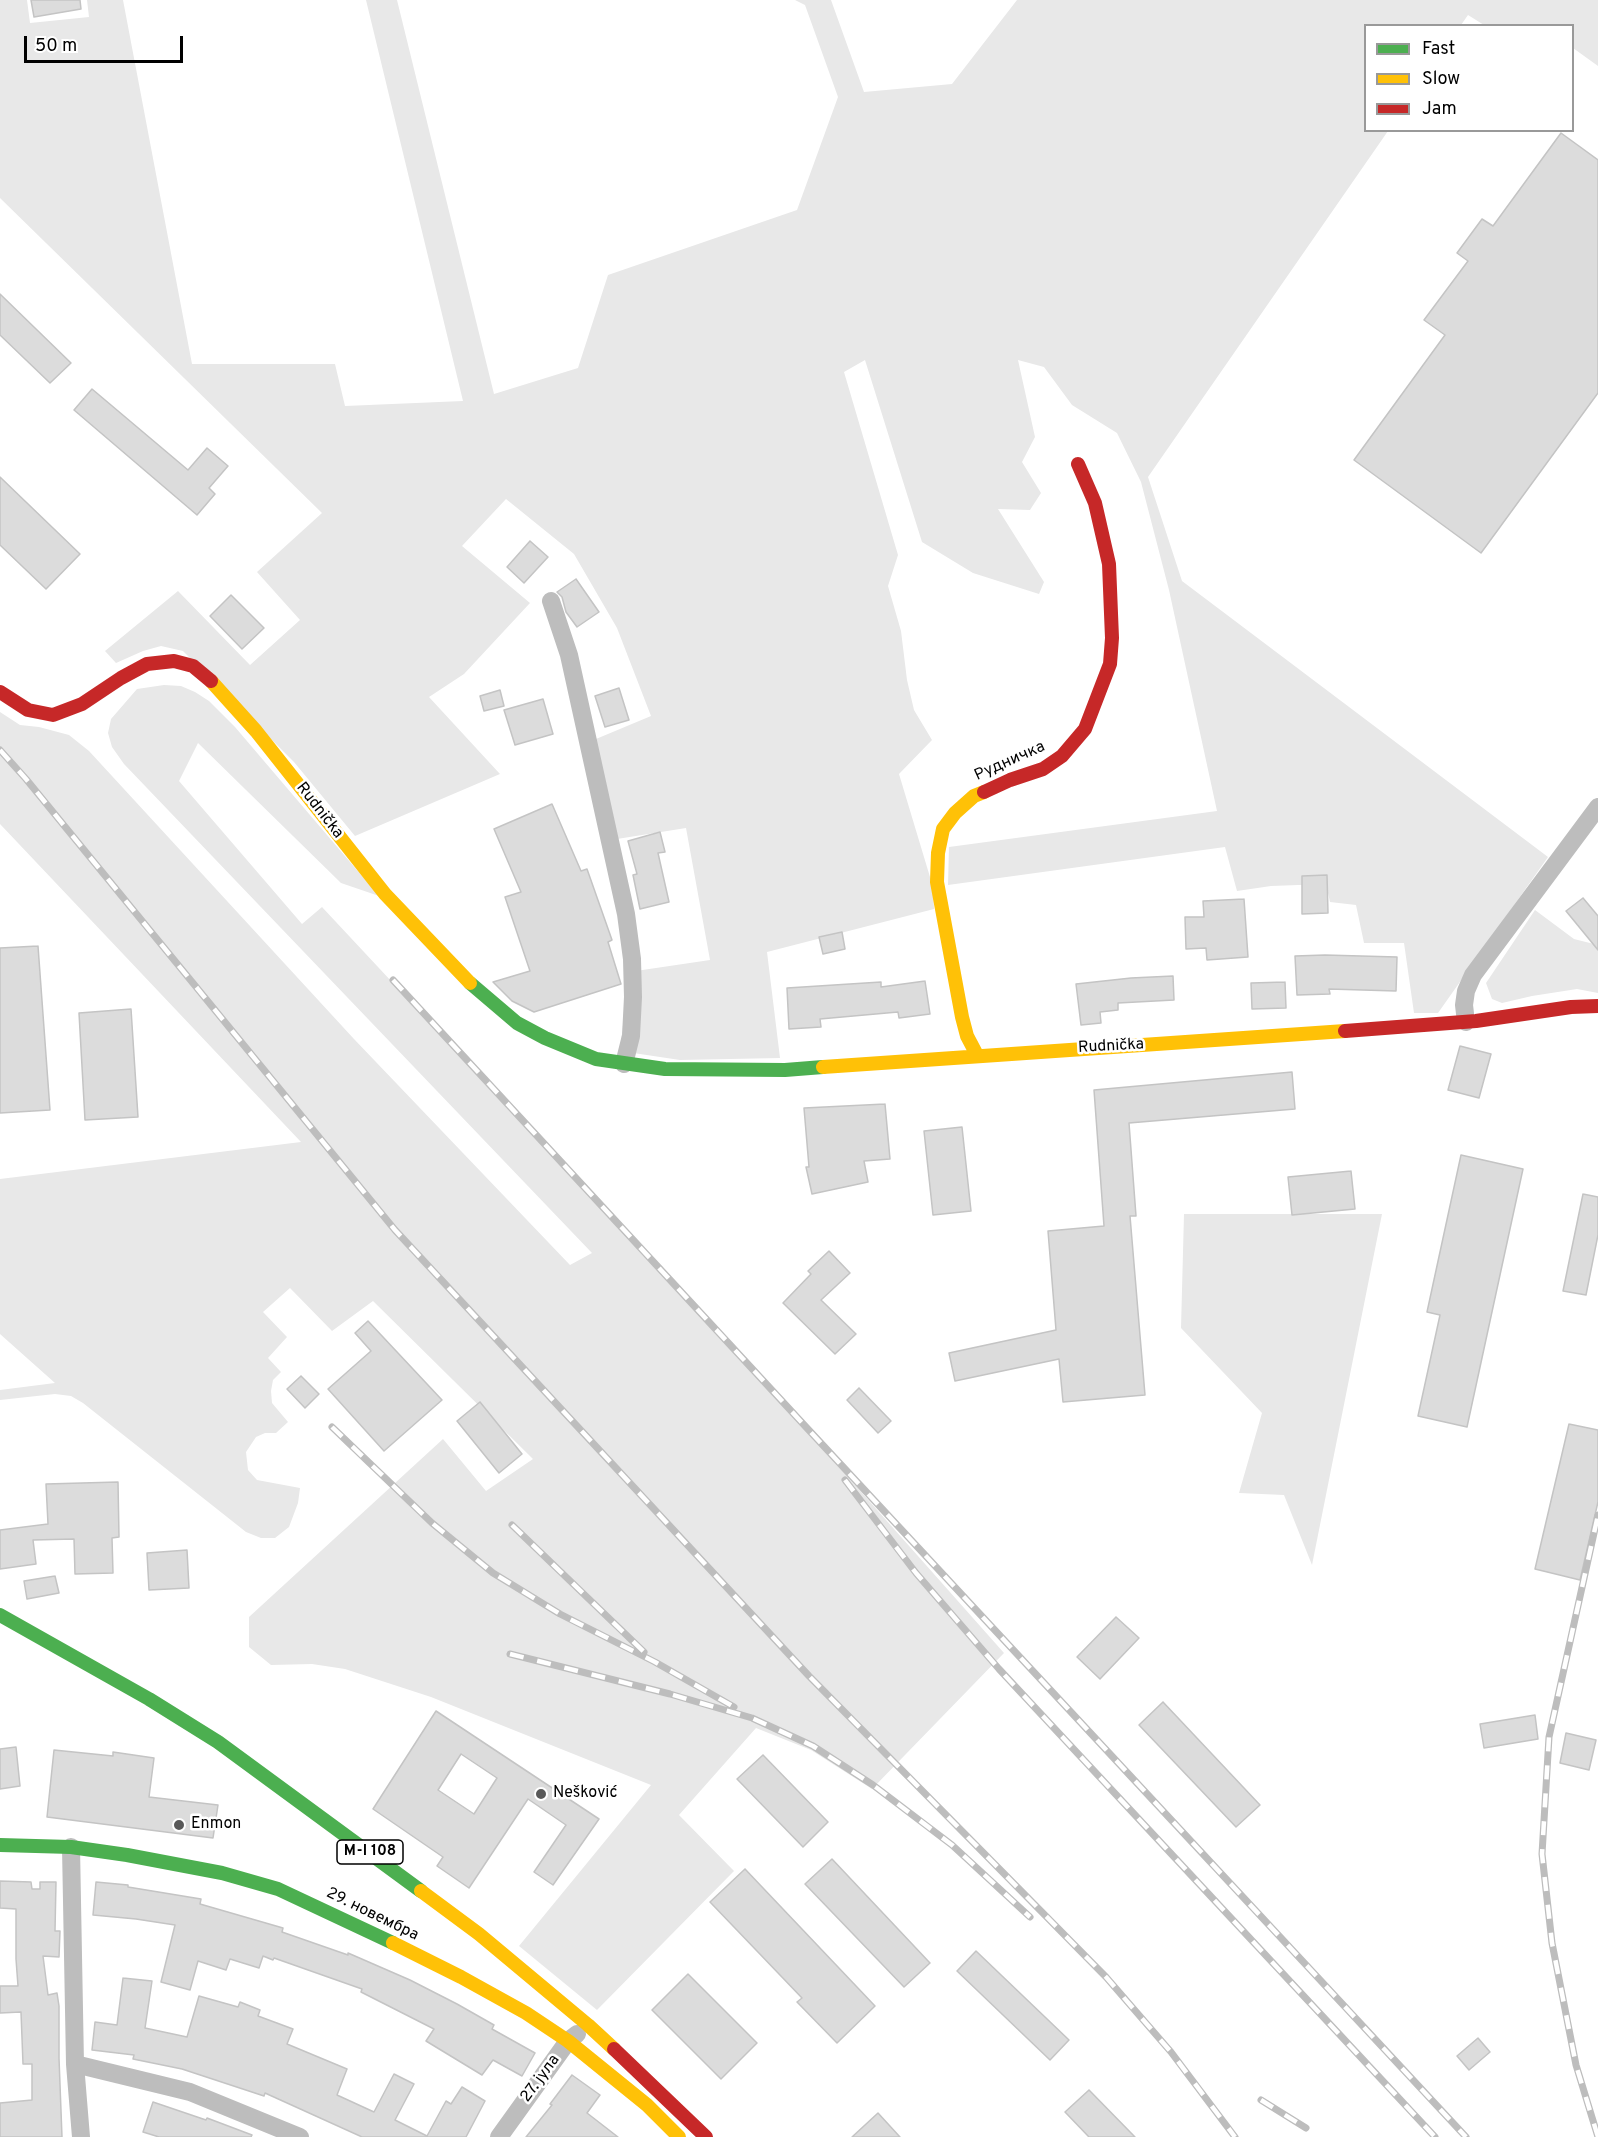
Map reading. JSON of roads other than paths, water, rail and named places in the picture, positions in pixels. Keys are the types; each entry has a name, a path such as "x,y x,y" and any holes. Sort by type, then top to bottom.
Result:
{"street":[{"name":"Рудничка","path":"976,1055 967,1036 962,1017 937,882 938,853 943,829 955,813 974,796 1043,769 1062,756 1086,729 1110,664 1112,638 1109,564 1095,503 1078,464"},
{"path":"551,602 569,655 626,914 632,959 633,997 631,1036 624,1064"},
{"name":"Rudnička","path":"0,692 28,710 53,715 82,704 147,664 174,661 194,666 213,683 256,731 385,894 473,986 503,1013 545,1038 596,1059 665,1069 785,1070 1466,1022 1571,1007 1598,1006"},
{"path":"1466,1022 1465,998 1473,975 1598,807"},
{"name":"M-I 108","path":"0,1615 149,1699 218,1742 479,1934 588,2025 706,2137"},
{"name":"29. новембра","path":"0,1845 71,1847 127,1855 222,1873 278,1889 371,1932 461,1977 526,2013 568,2041 647,2105 679,2137"},
{"path":"71,1847 75,2064 81,2137"},
{"name":"27. јула","path":"499,2137 568,2041 588,2025"},
{"path":"75,2064 190,2092 300,2137"}],"railway":[{"path":"0,750 395,1230 809,1676 1106,1977 1171,2052 1235,2137"},
{"path":"393,980 1466,2137"},
{"path":"332,1427 432,1523 493,1573 560,1614 655,1662 734,1707"},
{"path":"845,1480 916,1573 999,1669 1435,2137"},
{"path":"1598,1515 1549,1737 1542,1854 1552,1943 1576,2065 1598,2137"},
{"path":"512,1525 644,1652"},
{"path":"510,1654 670,1694 752,1718 813,1746 873,1785 952,1845 1030,1917"},
{"path":"1261,2100 1306,2128"}],"place":[{"name":"Nešković","path":"541,1794"},
{"name":"Enmon","path":"179,1825"}]}
